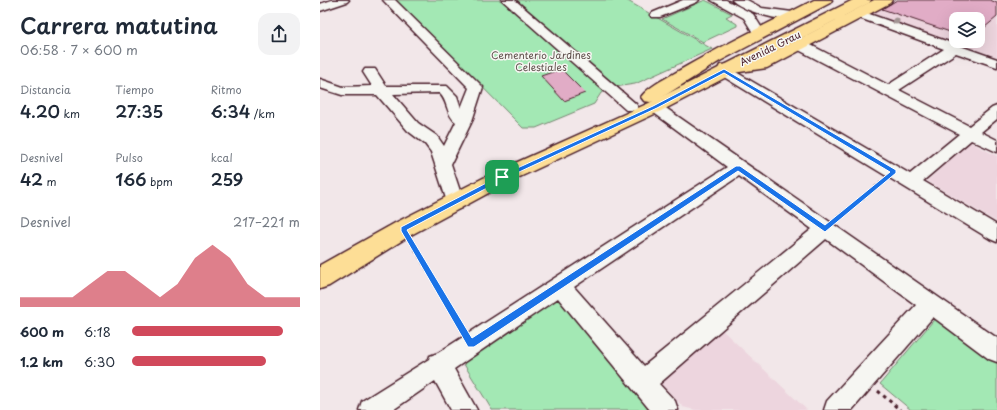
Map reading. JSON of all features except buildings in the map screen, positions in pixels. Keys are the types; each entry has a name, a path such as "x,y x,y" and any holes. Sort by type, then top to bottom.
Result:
{"main road":[{"path":"653,102 695,67 825,0"},
{"name":"Avenida Grau","path":"320,278 403,229 502,177 653,102 842,0"},
{"name":"Avenida Grau","path":"502,177 540,152 631,107 653,102 725,70 864,0"},
{"path":"725,70 761,65 885,0"}],"street":[{"path":"320,8 343,0"},
{"path":"389,0 476,87 464,121 443,164"},
{"path":"508,0 631,107"},
{"path":"656,15 693,0"},
{"path":"717,0 749,16 759,33"},
{"path":"738,0 763,12 792,16"},
{"path":"858,14 949,46"},
{"path":"800,45 997,147"},
{"path":"888,91 954,48 997,63"},
{"path":"725,70 997,234"},
{"path":"370,72 382,91 413,127 431,140 439,151 455,203"},
{"path":"320,83 342,91 442,90 447,92 452,98 452,109 458,118 464,121"},
{"path":"653,102 738,168 997,351"},
{"path":"911,182 997,111"},
{"path":"370,410 738,168"},
{"path":"643,382 825,229"},
{"path":"560,286 666,410"},
{"path":"836,410 930,304"},
{"path":"438,364 465,410"}],"path":[{"path":"825,229 894,172"},
{"path":"403,229 471,344"},
{"path":"864,379 900,410"}],"shaded area":[{"path":"896,0 997,0 997,57 971,48 985,48 985,12 949,12 949,40 870,13"},
{"path":"970,142 997,156 997,222 927,181"},
{"path":"720,328 807,410 695,410 683,407 659,381"}],"green space":[{"name":"Cementerio Jardines Celestiales","path":"396,0 626,0 712,49 635,84 615,87 601,93 594,104 536,128 523,128"},
{"path":"705,0 732,14 726,17 737,24 737,26 703,42 662,19"},
{"path":"557,296 650,410 492,410 462,361"},
{"path":"938,315 997,357 997,410 911,410 880,384"}],"route":[{"path":"724,71 894,172 825,229 738,168 471,344 403,229 502,177 655,107 724,71"}]}
